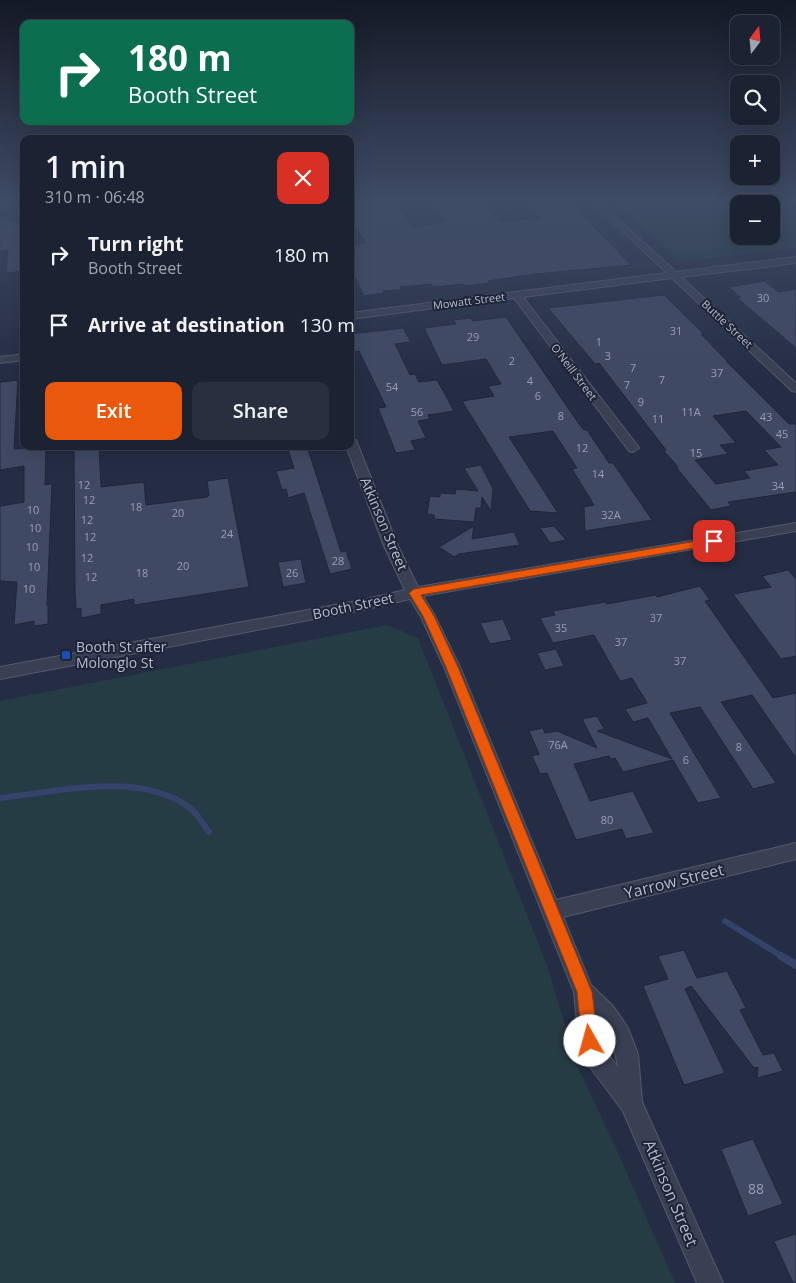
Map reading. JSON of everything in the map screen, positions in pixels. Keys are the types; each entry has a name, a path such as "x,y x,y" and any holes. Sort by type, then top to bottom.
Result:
{"street":[{"name":"Buttle Street","path":"658,259 796,388"},
{"name":"Mowatt Street","path":"354,315 796,260"},
{"name":"O'Neill Street","path":"516,295 633,448"},
{"path":"0,360 20,358"},
{"name":"Atkinson Street","path":"354,450 392,546 452,667 584,992 590,1041 595,1055 632,1103 710,1283"},
{"name":"Booth Street","path":"0,673 339,610 414,593 796,527"},
{"name":"Yarrow Street","path":"551,911 796,850"},
{"name":"Atkinson Street","path":"584,992 605,1013 617,1028 623,1040 632,1103"}],"shaded area":[{"path":"676,259 705,259 679,262"},
{"path":"387,625 418,638 547,965 577,1065 675,1283 0,1283 0,701"}],"building":[{"path":"7,259 20,259 20,271 6,273"},
{"path":"354,259 625,259 631,265 535,274 465,286 463,284 433,287 431,284 400,287 401,290 383,291 384,293 364,296 354,275"},
{"path":"765,281 778,292 796,289 796,348 737,298 741,298 729,287"},
{"path":"664,295 704,334 701,334 789,424 796,424 796,492 728,502 731,506 711,510 676,467 678,467 664,451 666,450 599,363 595,364 548,308","holes":["746,411 781,447 764,450 778,465 744,471 750,478 716,484 695,460 728,454 720,445 736,443 713,416"]},
{"path":"506,317 579,424 584,430 587,430 609,463 613,463 652,520 585,531 584,507 594,505 572,469 577,468 553,431 509,437 558,513 530,511 462,401 494,396 488,386 501,384 486,359 442,365 424,328 456,324 453,320 471,318 473,321"},
{"path":"403,328 411,342 395,344 410,375 415,374 419,382 437,380 454,411 428,415 430,419 418,421 426,438 411,441 415,450 396,453 378,408 386,407 359,351 354,352 354,334"},
{"path":"18,380 14,449 46,450 45,485 52,484 47,605 48,624 34,626 34,621 14,625 17,582 0,581 0,506 24,502 24,466 0,470 0,382"},
{"path":"74,450 99,450 101,487 144,482 146,505 207,497 209,495 207,481 228,478 249,587 134,605 134,599 101,605 101,614 81,618 81,608 76,609"},
{"path":"288,450 308,450 341,552 346,551 352,569 330,574 304,493 288,498 286,489 282,490 276,471 294,468"},
{"path":"481,465 493,489 491,511 482,497 481,508 476,508 474,522 434,519 434,515 427,514 430,496 440,497 440,493 455,494 456,489 478,491 464,468"},
{"path":"474,526 472,539 514,532 520,545 459,554 454,557 439,547"},
{"path":"554,526 566,540 550,543 540,528"},
{"path":"301,559 306,583 283,587 278,562"},
{"path":"788,570 796,579 796,656 781,659 733,594 771,587 762,576"},
{"path":"700,586 710,600 705,601 773,698 796,693 796,758 752,695 721,702 776,783 753,789 700,707 670,713 721,798 698,803 673,760 623,772 615,758 611,759 609,756 574,764 590,801 633,791 654,833 626,839 622,829 576,840 547,773 540,774 532,756 539,754 529,731 543,728 545,733 557,731 597,748 582,719 597,716 604,729 597,731 672,759 648,718 633,722 625,709 647,703 632,678 620,681 594,635 553,643 540,618 555,615 553,611 656,595 657,597"},
{"path":"503,619 512,640 490,644 480,623"},
{"path":"556,649 564,666 545,670 537,653"},
{"path":"684,950 697,978 727,971 746,1008 740,1010 763,1055 774,1053 783,1071 757,1078 758,1067 754,1068 691,986 685,989 725,1073 684,1085 643,986 668,979 658,956"},
{"path":"753,1139 783,1204 748,1216 721,1149"},
{"path":"796,1234 796,1283 793,1283 774,1241"}],"waterway":[{"path":"0,798 98,786 147,790 170,796 190,808 209,832"},
{"path":"725,921 783,957"},
{"path":"781,956 796,965"}],"place":[{"name":"Booth St after Molonglo St","path":"66,655"}],"route":[{"path":"590,1041 584,992 452,667 428,616 414,593 714,541"}]}
